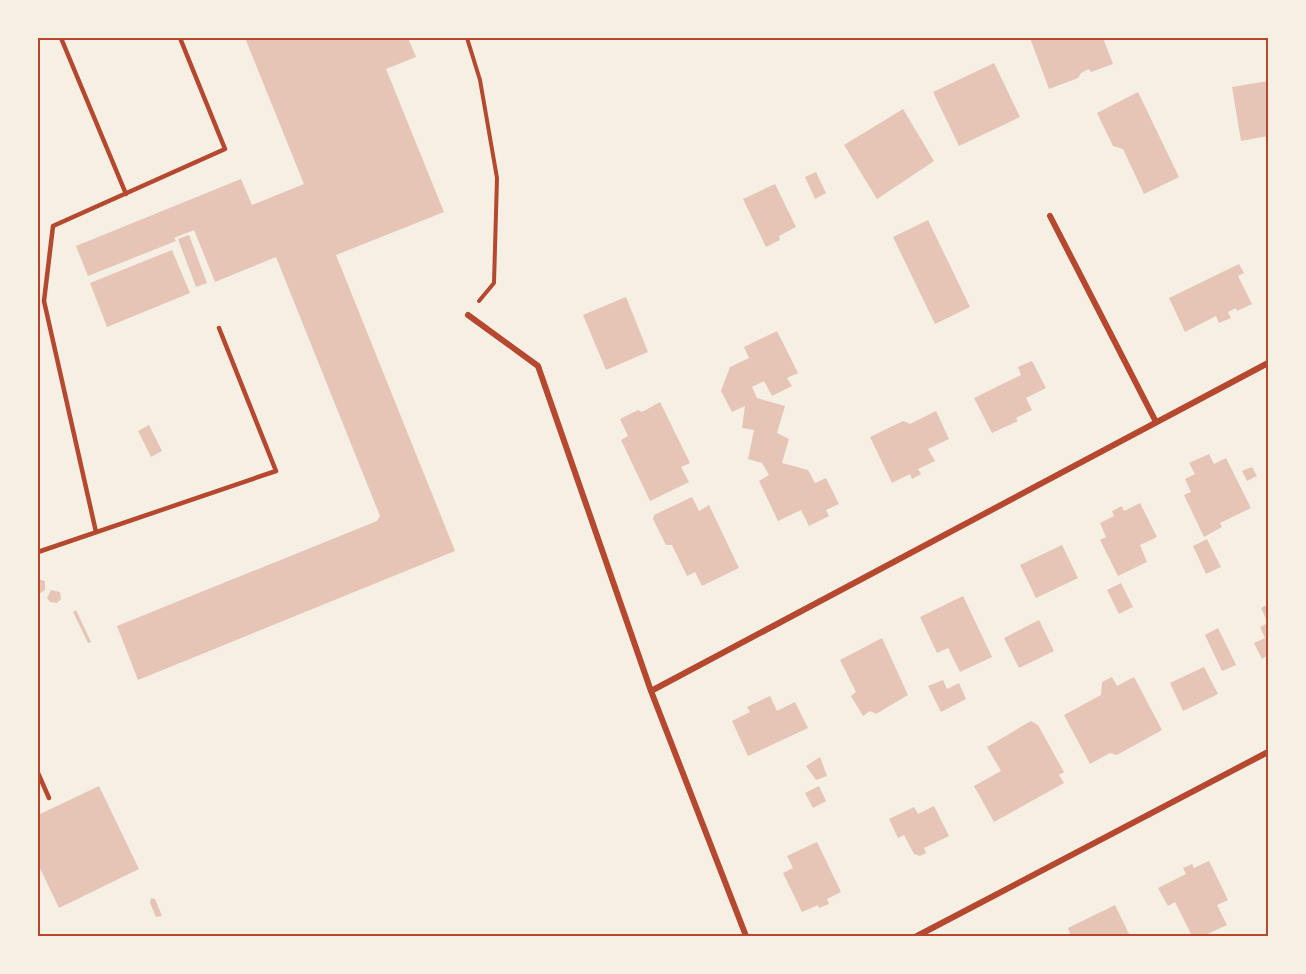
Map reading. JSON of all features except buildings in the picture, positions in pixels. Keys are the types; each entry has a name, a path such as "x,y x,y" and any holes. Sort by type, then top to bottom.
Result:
{"street":[{"path":"1050,216 1156,422"},
{"path":"468,315 538,366 651,691 746,936"},
{"path":"651,691 1269,363"},
{"path":"917,936 1269,752"}],"lane":[{"path":"61,38 126,194"},
{"path":"96,532 44,301 53,226 225,149 180,38"},
{"path":"38,552 276,471 219,328"},
{"path":"38,773 49,798"}],"path":[{"path":"467,38 480,80 497,178 494,283 468,315"}]}
